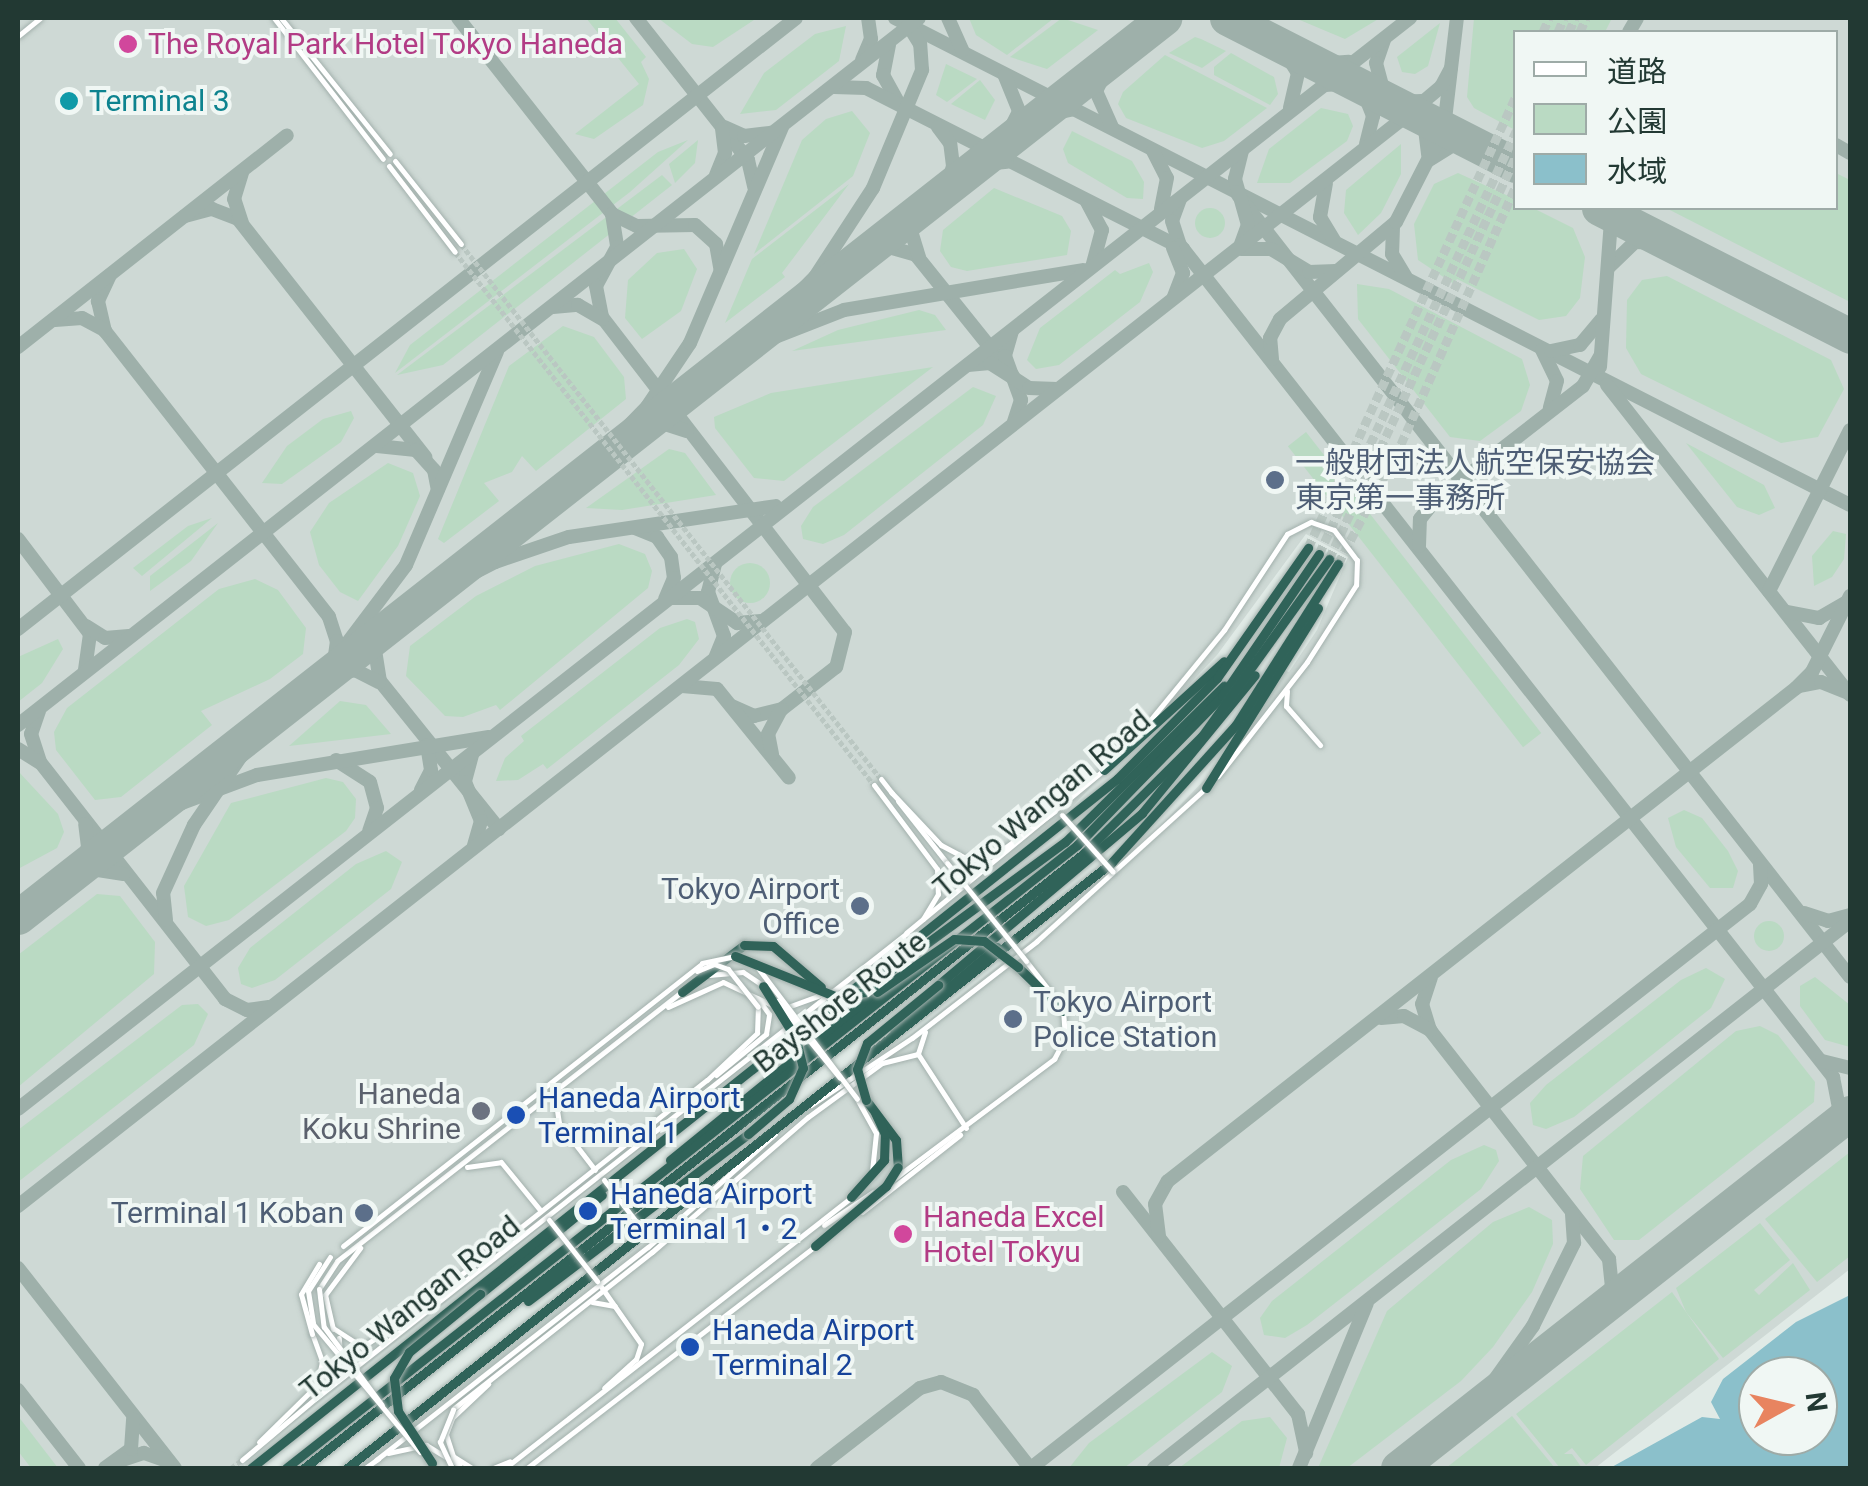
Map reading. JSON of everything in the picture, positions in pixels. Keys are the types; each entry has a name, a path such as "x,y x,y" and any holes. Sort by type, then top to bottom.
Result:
{"highway":[{"name":"Tokyo Wangan Road","path":"251,1468 886,967 1143,756 1208,688 1268,610 1308,548"},
{"path":"1206,788 1295,649 1330,563"},
{"path":"347,1468 1064,905 1148,829 1235,726 1330,563"},
{"name":"Bayshore Route","path":"304,1468 1084,853 1187,753 1263,659 1330,563"},
{"name":"Bayshore Route","path":"286,1468 1077,846 1165,762 1330,563"},
{"path":"1104,770 1177,709 1268,610"},
{"path":"874,1053 1068,882 1179,776 1250,685 1263,659"},
{"path":"735,956 837,997 864,992 1057,848 1133,780 1241,671"},
{"path":"886,967 1057,848"},
{"path":"815,1246 886,1186 898,1166 896,1140 861,1100 857,1069 867,1043 1068,882"},
{"path":"624,1203 877,992 954,939 984,941 1022,964 1063,1011"},
{"path":"682,992 744,945 772,946 814,984 833,992 855,990 900,964"},
{"path":"436,1366 748,1134 793,1094 803,1068 796,1038 763,986"},
{"path":"850,1198 884,1160 885,1134 876,1113"},
{"path":"434,1466 398,1412 396,1371 409,1352 625,1170"}],"street":[{"path":"18,36 40,18"},
{"path":"274,18 462,244"},
{"path":"282,18 455,252"},
{"path":"452,1468 440,1442 453,1410 584,1305 600,1285 650,1240 783,1126 934,1022 1113,874 1206,788 1274,708 1358,580 1354,555 1322,524 1304,524 1287,534 1208,650 1104,770 1060,814 830,992 599,1175 546,1216 245,1457 317,1385 322,1361 300,1294 310,1273 715,956 735,956 764,974 861,1100 876,1133 872,1170 850,1198 801,1241"},
{"path":"1287,689 1286,706 1320,745"},
{"path":"1274,708 1286,706"},
{"path":"881,779 1022,964"},
{"path":"874,784 938,874 933,908 906,934"},
{"path":"891,792 941,845 969,860 994,855 1060,814"},
{"path":"1060,814 1113,874"},
{"path":"682,980 703,967 723,966 758,1008 756,1033 708,1080"},
{"path":"389,1416 324,1327 319,1289 336,1261 579,1078 682,992 722,970 743,972 763,986 861,1100"},
{"path":"657,1014 714,982 753,993 785,1008 830,992"},
{"path":"599,1175 613,1156 769,1029 767,1010 753,993"},
{"path":"527,1468 929,1160 1058,1054 1063,1011"},
{"path":"934,1022 920,1040 918,1054 966,1128"},
{"path":"365,1468 810,1116 882,1063 918,1054"},
{"path":"579,1078 559,1100 556,1117 650,1240"},
{"path":"505,1468 801,1241 966,1128"},
{"path":"582,1153 594,1159 613,1156"},
{"path":"456,1173 484,1160 501,1162 617,1307 641,1349 596,1398"},
{"path":"527,1223 531,1198"},
{"path":"333,1328 349,1344 370,1344 527,1223 546,1216"},
{"path":"316,1398 343,1362 333,1328 328,1286 371,1236"},
{"path":"330,1257 310,1287 311,1319 434,1466"},
{"path":"584,1305 602,1301 617,1307"},
{"path":"469,1468 453,1456 448,1425 493,1377"},
{"path":"376,1460 404,1445 426,1445 469,1468"},
{"path":"494,1468 517,1457"}],"shaded area":[{"path":"18,18 1850,18 1850,1269 1595,1468 357,1468 1029,942 1145,842 1210,774 1280,669 1289,672 1317,630 1348,557 1306,534 1217,655 1068,811 242,1463 246,1468 18,1468"}],"green space":[{"path":"586,18 615,18 646,57 641,62 649,79 643,105 594,139 575,134 639,84"},
{"path":"658,18 757,18 713,47 692,44"},
{"path":"969,18 1054,18 1007,55 976,35"},
{"path":"1062,18 1098,30 1047,69 1010,57"},
{"path":"1295,18 1380,18 1345,39"},
{"path":"1474,18 1612,18 1606,30 1513,30 1513,129 1474,108 1467,97"},
{"path":"1440,23 1428,66 1415,74 1402,72 1397,57"},
{"path":"846,26 839,61 776,110 740,114 764,73 815,34"},
{"path":"1195,37 1226,51 1202,68 1169,53"},
{"path":"1231,53 1274,77 1278,94 1270,105 1214,75 1214,67"},
{"path":"1165,55 1267,108 1224,141 1202,148 1126,118 1118,104 1123,92"},
{"path":"946,64 977,79 947,102 936,95"},
{"path":"980,80 995,100 985,120 951,104"},
{"path":"1321,108 1348,114 1353,126 1347,141 1290,183 1257,183 1269,149"},
{"path":"852,111 870,133 853,176 754,254 802,140 826,119"},
{"path":"1072,131 1132,161 1144,182 1143,199 1127,198 1068,163 1063,149"},
{"path":"688,140 630,192 395,373 410,345 658,152"},
{"path":"698,140 695,163 675,183 669,164"},
{"path":"1401,144 1401,174 1381,213 1358,235 1344,213 1346,190"},
{"path":"1458,173 1513,198 1513,210 1537,210 1573,228 1585,257 1580,298 1566,316 1539,320 1457,279 1454,284 1418,260 1414,224 1434,184"},
{"path":"1838,174 1850,180 1850,302 1670,210 1838,210"},
{"path":"662,175 672,185 443,365 397,375"},
{"path":"849,184 782,273 785,277 725,323 752,259"},
{"path":"994,188 1062,216 1071,231 1067,255 967,271 951,267 940,251 943,230"},
{"path":"1210,208 1221,212 1225,223 1221,234 1210,238 1199,234 1195,223 1199,212"},
{"path":"684,249 697,269 681,311 642,339 625,318 628,280 657,253"},
{"path":"1149,263 1153,272 1140,302 1059,365 1036,369 1027,360 1040,328 1115,270 1120,274"},
{"path":"1667,276 1831,360 1844,389 1818,437 1781,443 1641,374 1626,348 1627,300 1642,280"},
{"path":"1357,284 1389,289 1522,359 1530,385 1521,411 1480,441 1450,437 1358,319"},
{"path":"919,310 935,315 946,330 792,351 838,330"},
{"path":"563,326 594,337 624,377 626,399 536,471 522,456 512,472 484,483 499,501 444,543 438,539 509,366"},
{"path":"933,367 784,481 754,478 715,428 714,417 771,393"},
{"path":"973,387 996,396 983,425 844,535 823,544 803,539 801,526 813,507"},
{"path":"351,411 354,418 341,442 282,484 262,483 287,446 323,419"},
{"path":"1306,432 1541,733 1523,747 1288,446"},
{"path":"1686,443 1764,485 1775,508 1759,515 1737,507"},
{"path":"669,449 685,453 716,495 622,510 586,508"},
{"path":"388,463 413,473 420,496 398,546 358,601 340,592 319,565 310,532 329,503"},
{"path":"212,518 142,576 133,568 188,526"},
{"path":"218,523 191,561 150,591 150,576"},
{"path":"1833,531 1846,534 1844,559 1832,577 1814,586 1812,556"},
{"path":"619,544 645,554 652,571 648,588 500,710 496,705 463,717 445,716 406,676 410,646 476,596 535,566"},
{"path":"750,563 764,569 770,583 764,597 750,603 736,597 730,583 736,569"},
{"path":"255,579 278,590 306,628 303,654 270,679 201,711 212,725 121,797 95,800 56,750 54,732 67,708 219,589"},
{"path":"687,619 695,622 699,639 679,665 547,769 543,764 518,780 496,781 505,758 524,741 521,736 660,628"},
{"path":"58,639 63,649 42,683 18,702 18,657"},
{"path":"340,701 366,705 391,734 289,746"},
{"path":"18,771 58,814 64,832 57,848 18,869"},
{"path":"326,778 343,782 356,799 355,818 346,831 229,920 206,926 188,917 184,886 231,803"},
{"path":"1684,810 1702,818 1728,851 1738,871 1733,888 1710,888 1676,847 1668,818"},
{"path":"386,851 402,862 391,889 275,980 252,988 241,984 238,968 250,948 356,864"},
{"path":"97,894 120,896 155,942 154,974 18,1087 18,955"},
{"path":"1769,921 1780,925 1784,936 1780,947 1769,951 1758,947 1754,936 1758,925"},
{"path":"1706,968 1725,979 1711,1008 1574,1117 1546,1129 1533,1125 1530,1103 1546,1085 1681,980"},
{"path":"1815,977 1850,1005 1850,1047 1825,1040 1800,1006 1800,986"},
{"path":"198,1004 208,1014 194,1045 18,1182 18,1130 182,1005"},
{"path":"1760,1026 1778,1035 1815,1082 1814,1102 1639,1240 1614,1240 1580,1189 1583,1156 1736,1031"},
{"path":"1484,1145 1496,1150 1499,1161 1481,1189 1307,1325 1285,1338 1264,1335 1260,1318 1272,1301 1451,1160"},
{"path":"1850,1152 1850,1256 1817,1282 1765,1219"},
{"path":"1529,1207 1552,1220 1553,1244 1532,1292 1493,1347 1461,1381 1347,1468 1318,1468 1387,1311 1493,1222"},
{"path":"1760,1223 1790,1260 1754,1290 1759,1295 1793,1263 1810,1290 1723,1358 1686,1312 1676,1288"},
{"path":"1672,1292 1719,1359 1586,1465 1572,1448 1564,1454 1572,1454 1582,1468 1560,1468 1516,1414"},
{"path":"1212,1352 1232,1366 1222,1392 1124,1468 1069,1468 1089,1443"},
{"path":"18,1416 58,1468 31,1468 18,1451"},
{"path":"1512,1416 1555,1468 1446,1468"},
{"path":"1270,1417 1287,1438 1279,1468 1179,1468 1242,1421"}],"water":[{"path":"1850,1295 1850,1468 1610,1468 1702,1417 1720,1419 1711,1402 1723,1379 1738,1367 1738,1456 1838,1456 1838,1356 1752,1356 1796,1322"}],"taxiway":[{"path":"458,18 612,214 637,226 695,225 716,244 721,271"},
{"path":"636,18 748,160 754,187"},
{"path":"18,629 796,18"},
{"path":"862,60 871,39 868,18"},
{"path":"895,18 1850,505"},
{"path":"18,725 919,18"},
{"path":"948,18 962,50"},
{"path":"18,1109 1410,18"},
{"path":"1272,359 1270,338 1280,319 1396,222 1444,128 1457,18"},
{"path":"1630,30 1637,18"},
{"path":"754,339 815,277 873,188 922,70 920,44 910,28"},
{"path":"1384,40 1376,63 1383,90 1394,102 1422,101"},
{"path":"889,45 883,75 898,102"},
{"path":"1281,46 1298,73 1290,108"},
{"path":"1112,127 1096,91 1113,57"},
{"path":"1317,64 1349,62"},
{"path":"18,1206 1411,112 1441,87 1451,68"},
{"path":"1002,145 1019,111 1005,76"},
{"path":"1325,85 1351,83 1363,91 1373,116 1366,144"},
{"path":"834,87 866,88 1183,249"},
{"path":"1037,117 1071,110"},
{"path":"1411,112 1425,129 1428,155"},
{"path":"724,127 744,136 770,133"},
{"path":"579,477 647,407 690,343 782,127"},
{"path":"932,200 947,185 953,166 950,143 938,127"},
{"path":"716,175 725,153 722,129"},
{"path":"18,347 287,135"},
{"path":"1429,160 1451,146 1479,146"},
{"path":"1838,146 1850,153"},
{"path":"1153,151 1167,178 1161,209"},
{"path":"1241,244 1248,225 1235,179 1242,151"},
{"path":"976,165 1007,162"},
{"path":"242,172 234,199 242,223"},
{"path":"1326,183 1320,217 1334,240"},
{"path":"1238,195 1850,977"},
{"path":"1180,199 1172,221 1180,245 1833,1077 1839,1108 1824,1134"},
{"path":"1087,202 1102,230 1093,264"},
{"path":"919,257 911,231 922,208"},
{"path":"185,216 212,209 238,219 425,457"},
{"path":"1600,367 1612,210"},
{"path":"612,214 617,247 596,286 602,317 845,632 836,667 782,709 754,716 732,706"},
{"path":"1393,227 1392,254 1405,276"},
{"path":"1609,267 1635,242 1670,243"},
{"path":"859,257 885,246 916,255 1013,376"},
{"path":"1173,248 1183,273 1174,297"},
{"path":"1241,249 1271,249 1309,272 1336,271"},
{"path":"684,394 770,339 844,310 1083,270"},
{"path":"110,275 98,301 105,331 329,617 337,641 334,663"},
{"path":"553,307 578,305 602,319"},
{"path":"55,320 82,318 105,330"},
{"path":"1551,351 1580,345 1601,320"},
{"path":"1012,331 1005,356 1021,400 1014,422"},
{"path":"1542,350 1557,381 1550,408"},
{"path":"321,678 406,565 497,352"},
{"path":"1431,504 1583,386 1600,357"},
{"path":"968,365 990,363 1029,388 1057,389"},
{"path":"1607,385 1850,695"},
{"path":"640,429 662,423 687,431"},
{"path":"1769,591 1850,430"},
{"path":"377,446 416,450 434,470 438,490"},
{"path":"1419,546 1420,519 1436,499"},
{"path":"423,599 495,562 569,537 776,506"},
{"path":"635,528 657,537 671,557 674,578 665,599"},
{"path":"18,539 90,634 85,670"},
{"path":"715,564 708,592 724,636 716,656"},
{"path":"1159,1236 1155,1204 1168,1181 1796,688 1812,672 1850,596"},
{"path":"672,598 700,598 737,623 761,621"},
{"path":"1788,612 1819,618 1845,603"},
{"path":"396,621 375,650 380,681 499,829"},
{"path":"86,626 105,638 129,636"},
{"path":"325,676 355,670 379,682"},
{"path":"1800,686 1821,682 1846,692"},
{"path":"682,686 717,689 789,778"},
{"path":"166,920 163,893 194,825 241,756 291,703"},
{"path":"772,754 768,734 781,710"},
{"path":"39,711 31,734 40,762 225,999 247,1010 269,1007"},
{"path":"118,838 182,803 257,775 489,737"},
{"path":"421,790 431,770 427,745"},
{"path":"18,749 39,762"},
{"path":"472,755 465,782 481,821 474,846"},
{"path":"336,760 370,782 377,808 369,831"},
{"path":"77,870 88,847 85,824"},
{"path":"1031,1468 1750,904 1761,884 1760,864"},
{"path":"18,906 85,868 124,874"},
{"path":"1804,913 1828,921 1850,915"},
{"path":"1154,1468 1850,921"},
{"path":"1431,977 1422,1004 1430,1030 1609,1259 1612,1288 1600,1310"},
{"path":"1381,1018 1404,1016 1430,1030"},
{"path":"1822,1061 1850,1068"},
{"path":"1123,1192 1298,1414 1306,1453"},
{"path":"1439,1437 1493,1382 1533,1326 1574,1243 1572,1214"},
{"path":"18,1268 175,1468"},
{"path":"1299,1468 1367,1303"},
{"path":"817,1468 920,1388 941,1382 973,1395 1030,1468"},
{"path":"18,1390 79,1468"},
{"path":"105,1468 131,1449 133,1419"},
{"path":"122,1460 144,1453 167,1461"}],"runway":[{"path":"18,917 1164,18"},
{"path":"1227,18 1513,163"},
{"path":"1603,210 1850,336"},
{"path":"1398,1468 1850,1113"}],"tunnel":[{"path":"1544,30 1549,18"},
{"path":"1559,30 1564,18"},
{"path":"1570,30 1575,18"},
{"path":"1581,30 1586,18"},
{"path":"1308,548 1513,103"},
{"path":"1319,554 1513,137"},
{"path":"1329,559 1513,163"},
{"path":"1338,564 1401,444 1513,193"},
{"path":"461,244 881,779"},
{"path":"455,252 874,785"},
{"path":"231,1468 242,1460"}],"place":[{"name":"The Royal Park Hotel Tokyo Haneda","path":"128,44"},
{"name":"Terminal 3","path":"69,101"},
{"name":"一般財団法人航空保安協会 東京第一事務所","path":"1275,480"},
{"name":"Tokyo Airport Office","path":"860,906"},
{"name":"Tokyo Airport Police Station","path":"1013,1019"},
{"name":"Haneda Koku Shrine","path":"481,1111"},
{"name":"Haneda Airport Terminal 1","path":"516,1115"},
{"name":"Haneda Airport Terminal 1・2","path":"588,1211"},
{"name":"Terminal 1 Koban","path":"364,1213"},
{"name":"Haneda Excel Hotel Tokyu","path":"903,1234"},
{"name":"Haneda Airport Terminal 2","path":"690,1347"}]}
